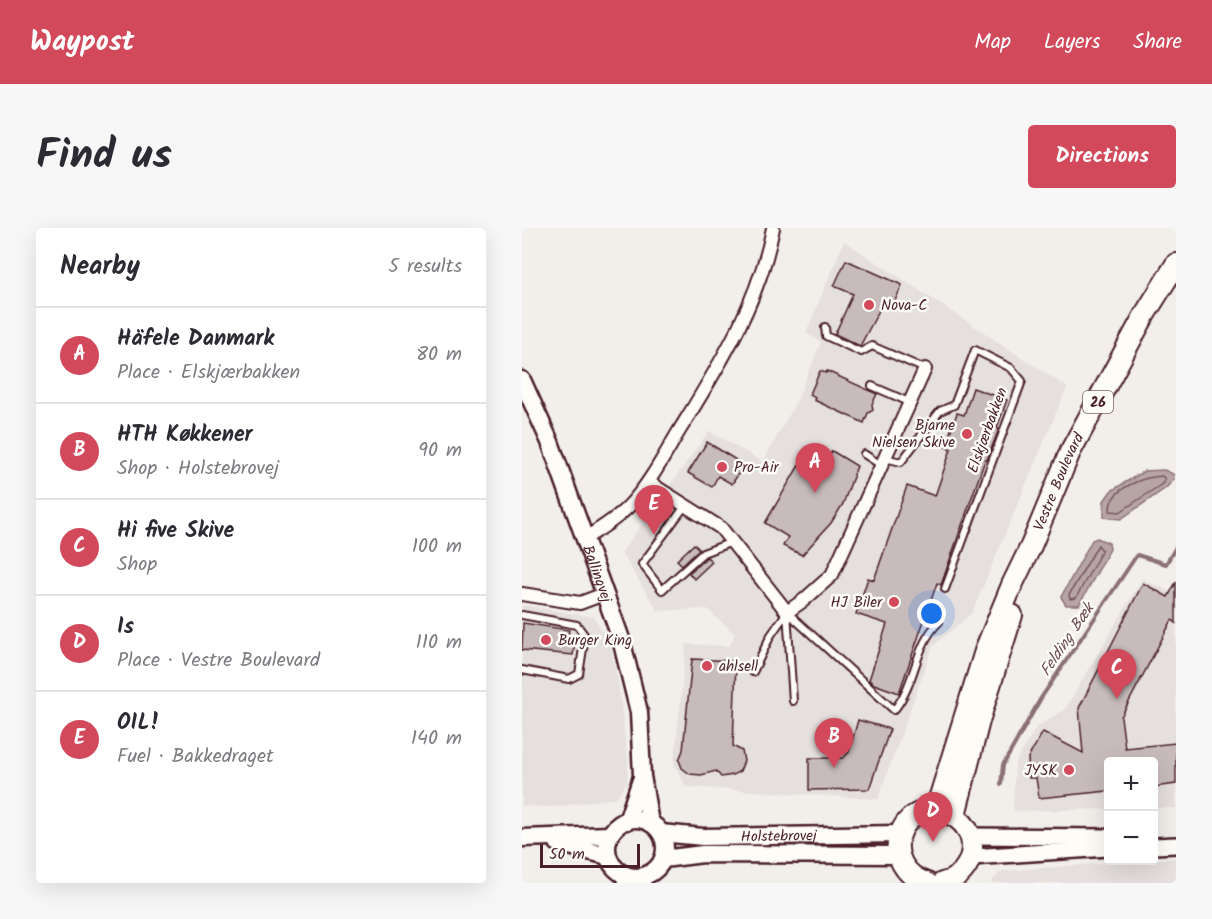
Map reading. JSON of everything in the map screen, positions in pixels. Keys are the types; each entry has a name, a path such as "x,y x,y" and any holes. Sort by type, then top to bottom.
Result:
{"main road":[{"name":"Vestre Boulevard","path":"936,809 986,648 1070,452 1176,264"},
{"name":"Ballingvej","path":"522,380 550,442 621,639 639,712 642,776 655,828"},
{"name":"Vestre Boulevard","path":"955,815 1031,546"},
{"name":"Ballingvej","path":"627,820 642,776"},
{"path":"919,882 902,864 898,855 900,834 914,816 936,809 955,815 971,836 971,857 958,876 942,883"},
{"path":"635,819 655,828 664,846 663,859 656,869 644,879 624,879 608,856 609,835 627,820 635,819"},
{"name":"Holstebrovej","path":"655,828 703,837 900,834"},
{"path":"542,840 609,835"},
{"path":"522,838 542,840 608,856"},
{"name":"Holstebrovej","path":"663,859 703,854 898,855"}],"street":[{"path":"584,539 611,522 629,506 648,482 729,349 753,298 768,256 773,228"},
{"path":"648,482 721,528 787,612 832,575 926,369"},
{"path":"522,594 580,603 604,594"},
{"path":"971,836 1104,837"},
{"path":"1158,836 1176,836"},
{"path":"1158,846 1176,845"},
{"path":"971,857 1104,848"}],"lane":[{"path":"825,327 826,336 842,345 861,352 872,346 926,369"},
{"name":"Elskjærbakken","path":"884,462 901,462 940,411 954,405 975,350 1011,368 1022,381 945,589"},
{"path":"872,386 910,403"},
{"path":"864,454 884,462"},
{"path":"685,506 642,564 662,590 703,553 732,542"},
{"path":"787,612 894,710 906,695 927,634 939,622"},
{"path":"753,672 771,634 787,612"},
{"path":"787,612 793,701"},
{"path":"522,615 577,625 585,636 579,674 569,679 522,670"}],"shaded area":[{"path":"844,241 1067,387 972,613 933,646 878,799 686,787 674,765 686,644 729,646 735,634 707,609 658,611 621,553 709,431 763,462 798,398 821,342 806,333"},
{"path":"1142,579 1176,594 1176,808 1158,808 1158,757 1104,757 1104,809 1013,811 1015,763 1036,728 1065,709"},
{"path":"522,605 594,617 611,648 618,681 628,763 627,783 616,798 554,807 522,806"},
{"path":"1176,858 1176,883 990,883 1002,871 1104,863 1158,865 1158,859"}],"water":[{"path":"1164,470 1173,474 1174,479 1166,488 1121,519 1104,517 1104,501 1111,491 1144,471"},
{"path":"1097,538 1109,543 1110,549 1079,605 1066,605 1061,597 1092,540"}],"building":[{"path":"846,260 902,285 891,310 882,305 860,346 835,334 853,294 834,286"},
{"path":"820,371 826,373 827,371 877,394 872,404 873,410 868,413 864,423 814,400 815,397 810,394"},
{"path":"973,388 1007,400 997,428 999,429 987,460 985,460 941,585 937,583 899,693 869,680 887,624 856,614 868,578 874,580 907,486 935,496 951,449 945,447 957,413 964,415"},
{"path":"707,442 744,465 732,484 718,476 712,487 688,473"},
{"path":"832,451 857,466 843,504 831,523 802,555 783,546 788,537 765,523 805,455 823,465"},
{"path":"694,544 699,549 682,565 677,560"},
{"path":"707,557 712,562 694,579 689,573"},
{"path":"1176,582 1176,623 1172,620 1121,717 1125,748 1176,743 1176,784 1158,786 1158,757 1104,757 1104,791 1039,798 1036,778 1029,778 1028,758 1043,732 1083,753 1079,708 1143,583 1168,597"},
{"path":"523,623 569,630 568,635 576,636 573,655 522,650"},
{"path":"692,659 736,661 733,746 742,751 744,761 740,771 733,775 721,777 716,771 701,775 690,774 682,768 679,760 683,750"},
{"path":"858,720 890,729 869,789 809,790 809,758 843,758 849,752"}],"waterway":[{"name":"Felding Bæk","path":"1001,784 1003,765 1041,698 1137,555 1166,564 1176,547"}],"place":[{"name":"Nova-C","path":"869,305"},
{"name":"Bjarne Nielsen Skive","path":"967,434"},
{"name":"Pro-Air","path":"722,467"},
{"name":"Häfele Danmark","path":"815,493"},
{"name":"OIL!","path":"654,535"},
{"name":"HJ Biler","path":"894,602"},
{"name":"Burger King","path":"546,640"},
{"name":"ahlsell","path":"707,666"},
{"name":"Hi five Skive","path":"1117,699"},
{"name":"HTH Køkkener","path":"834,768"},
{"name":"JYSK","path":"1069,770"},
{"name":"Is","path":"933,842"}]}
